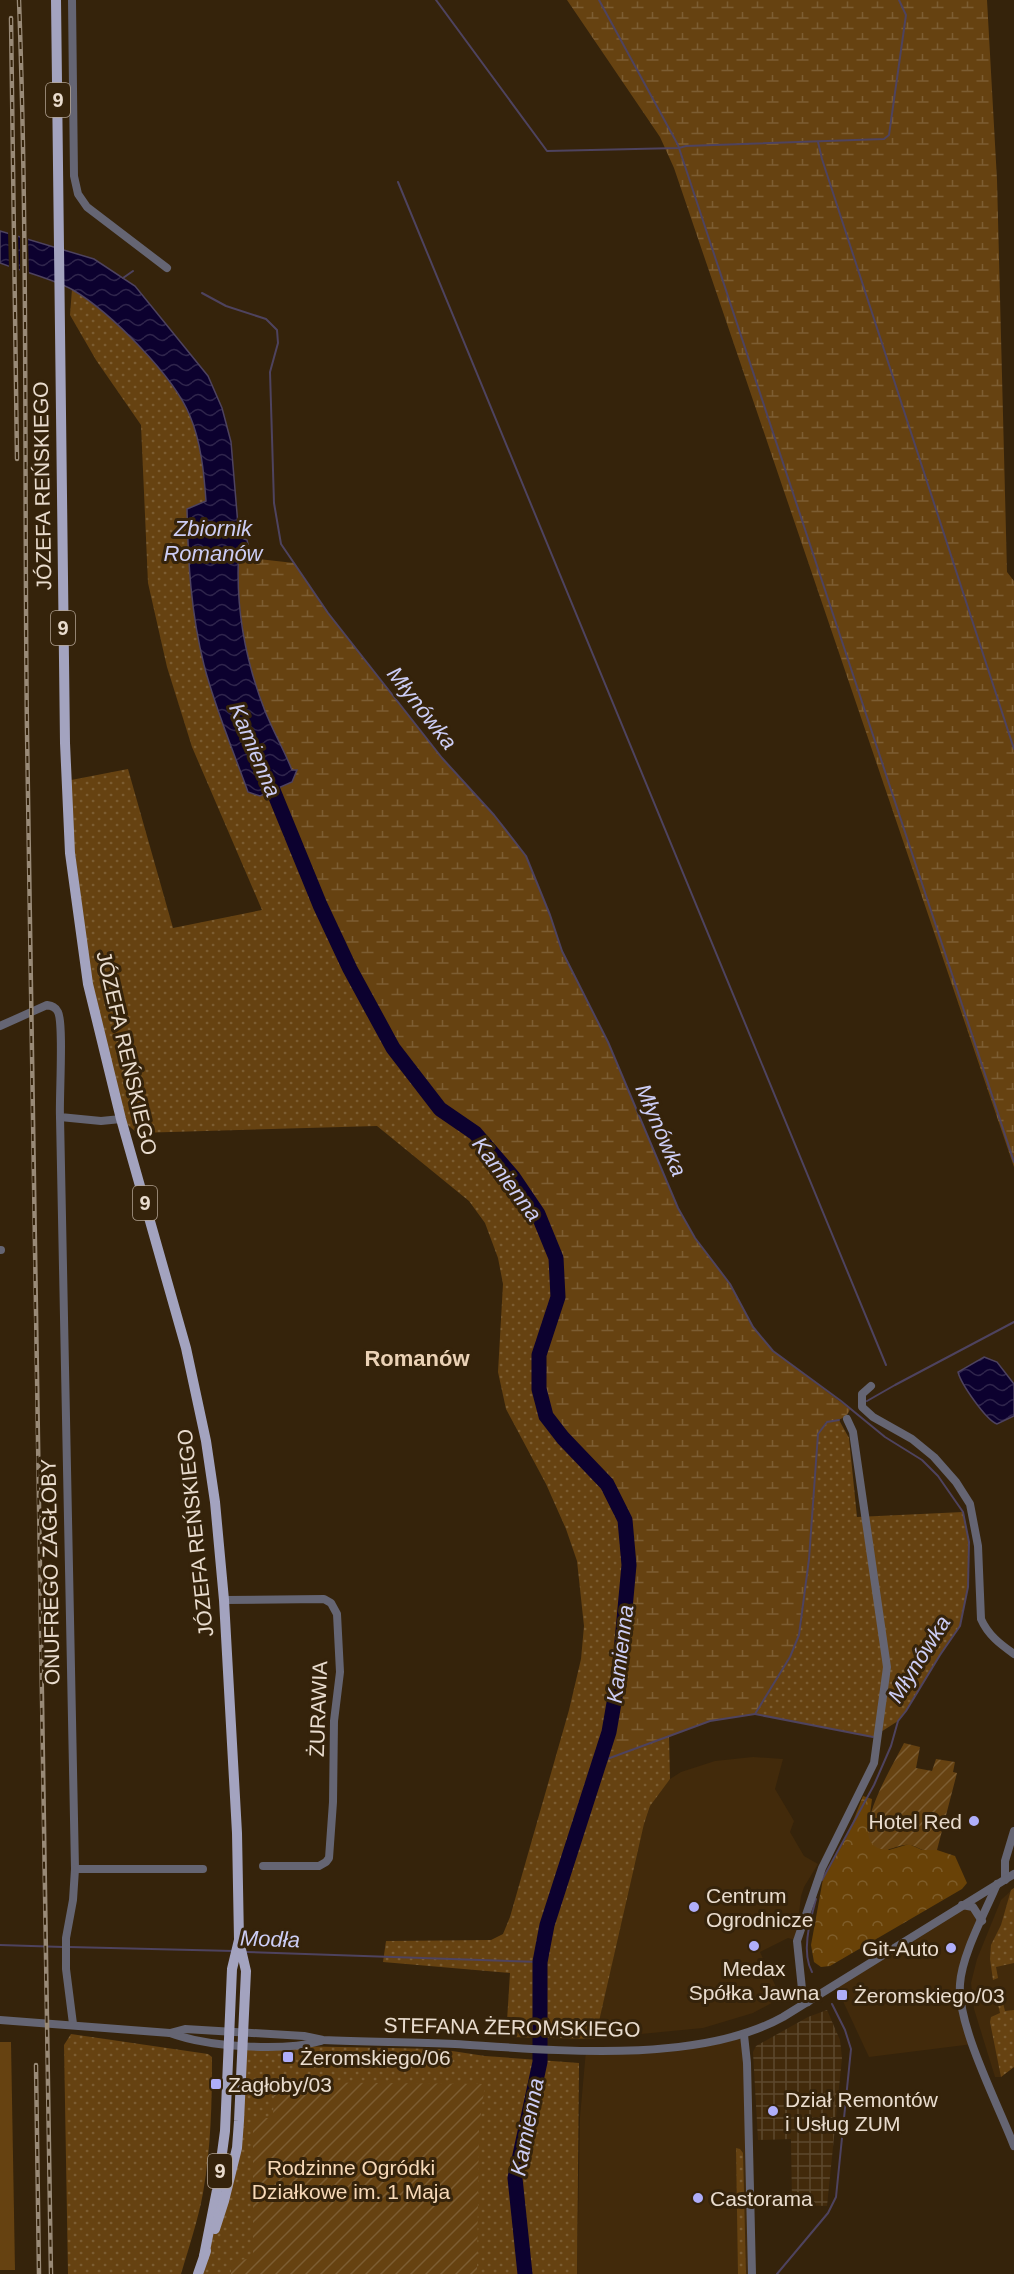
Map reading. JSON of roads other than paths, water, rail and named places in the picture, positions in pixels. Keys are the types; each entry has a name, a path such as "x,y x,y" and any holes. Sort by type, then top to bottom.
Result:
{"main road":[{"name":"JÓZEFA REŃSKIEGO","path":"56,0 68,819 74,889 88,984 121,1119 171,1292 197,1395 214,1493 224,1599 237,1833 239,1940 246,1971 243,2045"},
{"name":"JÓZEFA REŃSKIEGO","path":"229,2044 232,1969 239,1940"},
{"name":"9","path":"204,2256 222,2156 229,2044"},
{"name":"9","path":"198,2274 224,2201 237,2148 243,2045"}],"street":[{"path":"72,0 75,176 78,194 87,207 167,268"},
{"name":"ONUFREGO ZAGŁOBY","path":"0,1026 47,1005 54,1007 59,1013 75,1869 73,1900 66,1938 66,1957 73,2024"},
{"path":"60,1117 121,1119"},
{"path":"871,1386 862,1394 861,1407 873,1417 912,1439 934,1457 956,1482 970,1504 978,1546 981,1619 996,1642 1014,1654"},
{"path":"808,2002 802,1989 797,1941 822,1868 874,1763 887,1667 853,1432 847,1419"},
{"name":"ŻURAWIA","path":"224,1599 324,1599 331,1603 337,1614 340,1672 334,1720 333,1802 329,1858 319,1866 263,1866"},
{"path":"1014,1831 1001,1882 966,1957 960,1984 960,2002 969,2035 1010,2125 1014,2146"},
{"path":"75,1869 203,1869"},
{"name":"STEFANA ŻEROMSKIEGO","path":"170,2033 185,2029 304,2036 323,2040 571,2050 652,2048 744,2035 768,2025 808,2002 1014,1874"},
{"path":"962,1905 973,1907 982,1921"},
{"name":"STEFANA ŻEROMSKIEGO","path":"0,2020 170,2033 185,2038 243,2045 304,2046 323,2040"},
{"path":"744,2035 747,2063 752,2274"}],"water":[{"name":"Zbiornik Romanów","path":"0,231 94,259 135,286 208,376 222,408 231,442 239,537 247,540 248,544 239,548 238,569 240,610 247,652 268,718 292,770 297,770 292,782 260,796 248,792 208,681 193,607 187,509 206,501 197,436 182,400 156,364 105,313 88,300 57,282 0,263"},
{"path":"984,1357 997,1362 1014,1384 1014,1416 997,1424 974,1401 958,1372"}],"waterway":[{"path":"436,0 547,151 884,139 889,135 906,15 899,0"},
{"path":"599,0 678,145 1014,1162"},
{"path":"818,142 1014,749"},
{"path":"398,182 886,1365"},
{"name":"Młynówka","path":"123,278 133,271"},
{"name":"Młynówka","path":"202,293 226,306 266,319 277,330 278,343 270,372 274,503 281,544 328,613 442,758 494,815 526,856 562,951 608,1042 678,1208 695,1238 730,1284 753,1327 773,1351 885,1437 922,1460 938,1476 963,1512 969,1542 968,1587 960,1626 898,1721 891,1746 874,1785 822,1880"},
{"name":"Kamienna","path":"266,773 320,905 350,969 393,1048 440,1109 475,1133 513,1177 538,1214 556,1258 558,1297 539,1355 539,1389 546,1416 563,1438 607,1484 625,1520 629,1565 619,1674 609,1732 547,1925 540,1962 540,2062 515,2178 525,2274"},
{"path":"867,1401 1014,1322"},
{"path":"839,1420 827,1422 818,1434 809,1559 799,1635 790,1657 755,1714 873,1737"},
{"path":"599,1762 710,1721 755,1714"},
{"name":"Młynówka","path":"812,1972 807,1946 816,1899"},
{"name":"Modła","path":"0,1945 63,1947"},
{"name":"Modła","path":"69,1947 234,1951"},
{"name":"Modła","path":"246,1952 540,1962"},
{"name":"Młynówka","path":"777,2274 828,2213 836,2197 851,2049 845,2030 832,2004"}],"railway":[{"path":"19,0 25,274 26,640 38,1503 51,2274"},
{"path":"11,18 17,459"},
{"path":"36,2065 39,2274"}],"place":[{"name":"Hotel Red","path":"974,1821"},
{"name":"Centrum Ogrodnicze","path":"694,1907"},
{"name":"Medax Spółka Jawna","path":"754,1946"},
{"name":"Git-Auto","path":"951,1948"},
{"name":"Żeromskiego/03","path":"842,1995"},
{"name":"Żeromskiego/06","path":"288,2057"},
{"name":"Zagłoby/03","path":"216,2084"},
{"name":"Dział Remontów i Usług ZUM","path":"773,2111"},
{"name":"Castorama","path":"698,2198"}],"district":[{"name":"Romanów","path":"417,1358"}],"park label":[{"name":"Rodzinne Ogródki Działkowe im. 1 Maja","path":"351,2179"}]}
